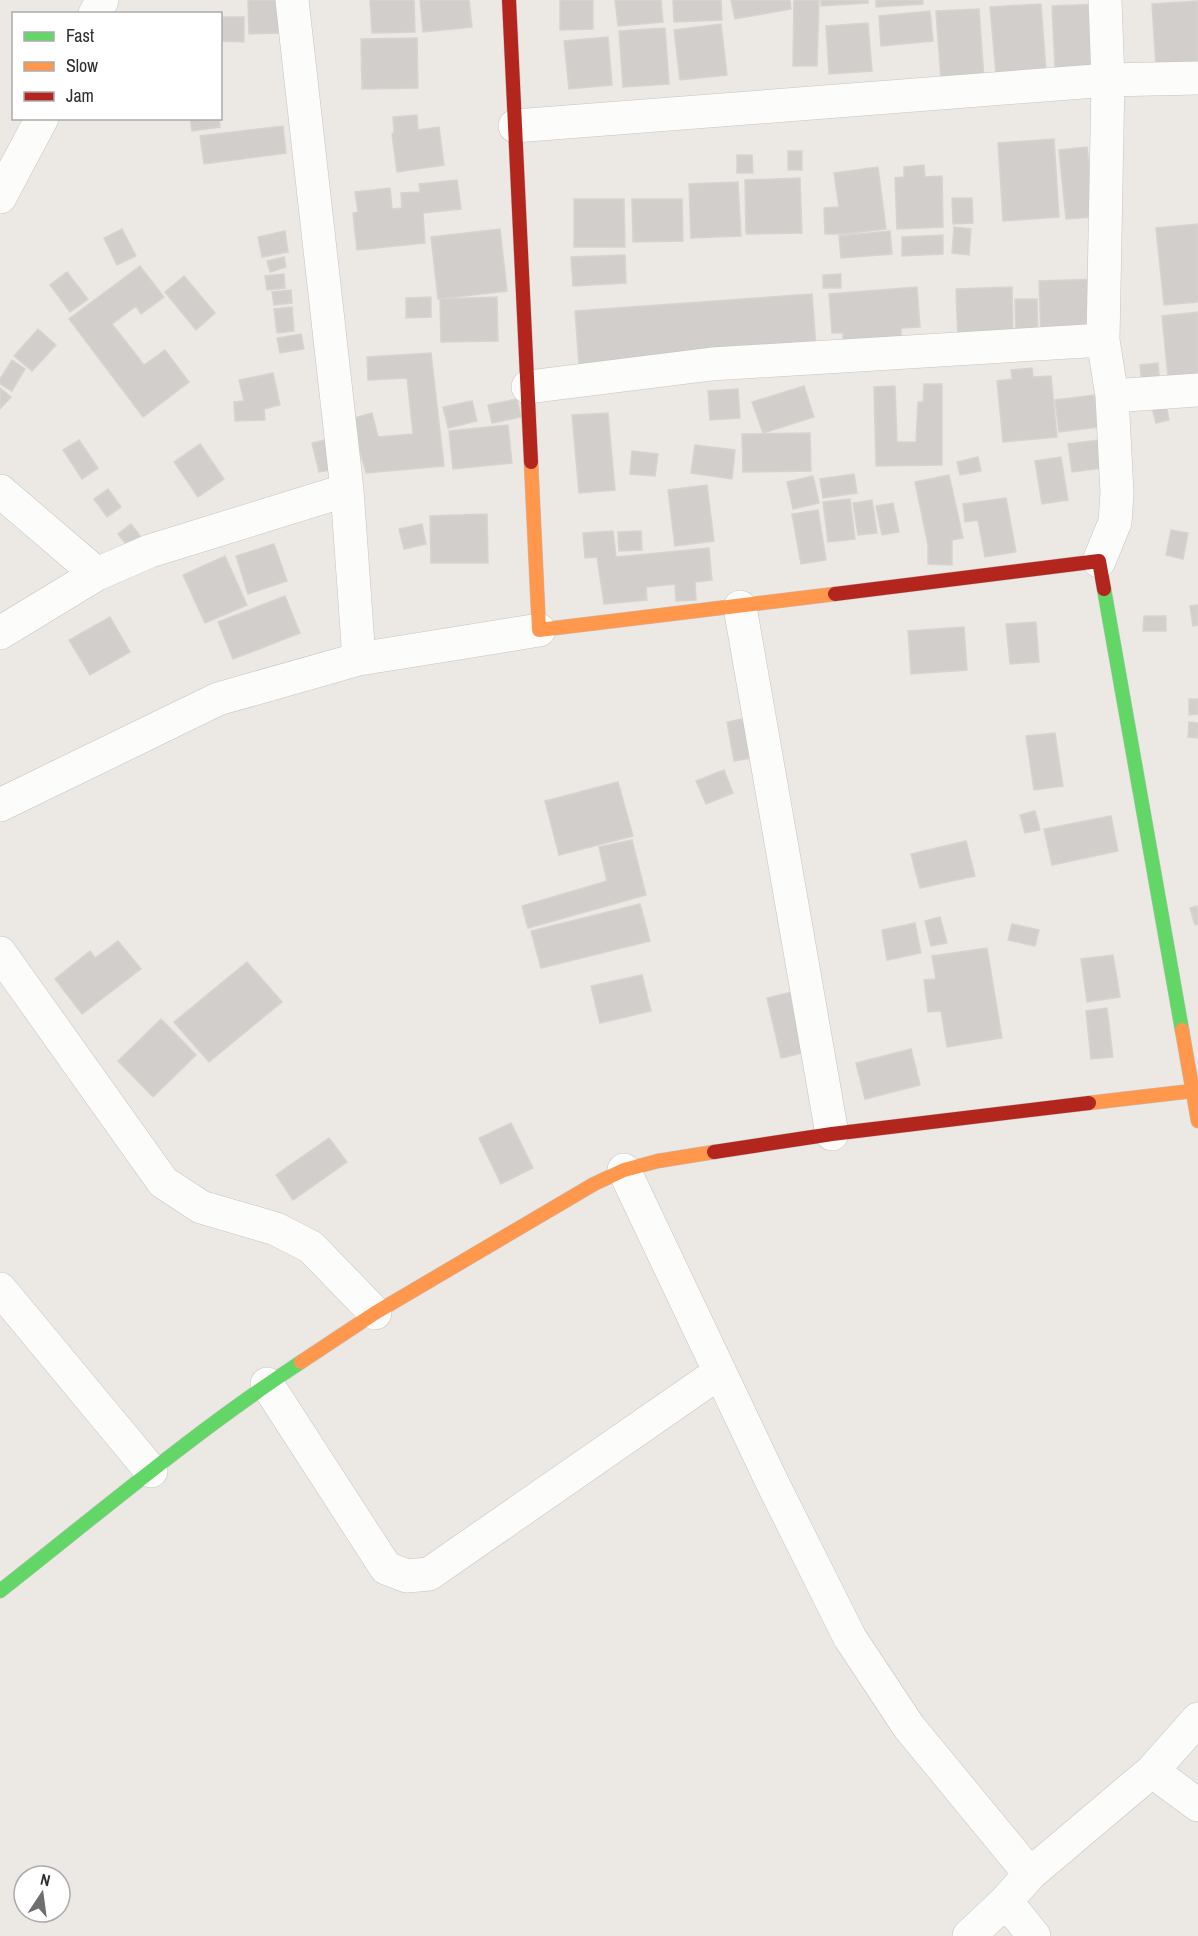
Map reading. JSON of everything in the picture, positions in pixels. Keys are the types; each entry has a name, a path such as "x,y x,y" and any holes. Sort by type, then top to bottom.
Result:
{"street":[{"path":"291,0 347,490 359,659"},
{"path":"509,0 539,630"},
{"path":"1105,0 1108,80 1103,340 1112,396 1116,472 1115,522 1099,561 1195,1092 1198,1121"},
{"path":"515,126 1108,80 1198,78"},
{"path":"0,196 41,120"},
{"path":"528,387 712,364 1103,340"},
{"path":"1112,396 1198,390"},
{"path":"0,633 97,574 150,551 347,490"},
{"path":"0,491 97,574"},
{"path":"1,803 218,699 359,659 539,630 1099,561"},
{"path":"740,606 832,1134"},
{"path":"0,953 163,1182 201,1207 276,1229 311,1247 375,1313"},
{"path":"0,1591 151,1471 267,1384 375,1313 594,1184 624,1170 658,1161 832,1134 1195,1092"},
{"path":"624,1170 772,1482 850,1638 909,1727 1030,1874"},
{"path":"0,1290 151,1471"},
{"path":"267,1384 386,1568 407,1576 429,1574 720,1372"},
{"path":"969,1936 1006,1901 1030,1874 1152,1771 1198,1719"},
{"path":"1152,1771 1198,1805"},
{"path":"1006,1901 1034,1936"}],"building":[{"path":"248,0 278,0 279,33 249,34"},
{"path":"370,0 414,0 415,32 372,33"},
{"path":"420,0 469,0 472,27 423,32"},
{"path":"560,0 593,0 593,29 560,30"},
{"path":"615,0 661,0 663,22 618,26"},
{"path":"673,0 721,0 722,20 674,22"},
{"path":"731,0 790,0 791,9 735,19"},
{"path":"794,0 819,0 817,66 793,66"},
{"path":"821,0 868,0 868,3 821,6"},
{"path":"876,0 923,0 923,4 876,7"},
{"path":"1198,1 1198,64 1156,67 1152,4"},
{"path":"1041,4 1046,71 996,74 990,7"},
{"path":"1100,4 1103,65 1055,68 1052,6"},
{"path":"979,9 984,78 941,80 936,11"},
{"path":"930,11 933,41 881,46 879,16"},
{"path":"222,17 244,17 244,42 222,41"},
{"path":"868,23 872,71 829,74 826,26"},
{"path":"721,24 727,75 680,80 674,30"},
{"path":"665,28 669,84 623,87 619,31"},
{"path":"608,37 612,85 569,89 564,41"},
{"path":"417,38 418,88 362,89 361,39"},
{"path":"417,115 418,130 439,127 444,165 397,172 392,134 394,133 393,117"},
{"path":"190,120 219,120 220,127 192,131"},
{"path":"283,126 286,153 204,164 200,136"},
{"path":"1054,139 1059,217 1003,221 998,143"},
{"path":"1087,147 1094,217 1066,219 1059,150"},
{"path":"788,151 802,151 802,170 788,170"},
{"path":"737,155 752,155 753,173 737,173"},
{"path":"924,165 925,177 942,176 943,227 897,229 895,178 904,177 904,167"},
{"path":"878,167 886,229 825,234 824,208 839,207 834,173"},
{"path":"800,178 802,233 746,234 745,180"},
{"path":"457,180 461,209 423,213 425,243 357,250 353,213 358,212 355,192 390,188 392,209 402,208 401,193 420,192 419,184"},
{"path":"738,182 741,236 691,238 689,184"},
{"path":"952,198 972,198 973,223 953,224"},
{"path":"574,199 624,199 625,247 574,247"},
{"path":"632,199 682,199 683,241 633,242"},
{"path":"1198,224 1198,302 1164,305 1156,228"},
{"path":"954,227 971,229 969,255 952,253"},
{"path":"122,229 136,256 117,265 104,238"},
{"path":"500,229 507,291 438,299 431,237"},
{"path":"285,231 288,252 262,257 258,237"},
{"path":"890,231 892,254 841,258 839,236"},
{"path":"943,235 943,254 902,256 902,237"},
{"path":"625,255 626,283 573,286 571,257"},
{"path":"284,257 286,267 270,272 267,261"},
{"path":"140,266 164,297 141,314 136,306 112,324 144,365 165,350 189,382 143,417 69,319"},
{"path":"67,272 88,299 70,312 50,285"},
{"path":"284,274 285,288 267,290 265,276"},
{"path":"841,274 841,288 823,288 823,275"},
{"path":"184,276 215,313 196,330 165,292"},
{"path":"1099,279 1101,331 1041,333 1039,281"},
{"path":"917,287 920,327 901,328 901,337 843,341 843,333 832,333 829,294"},
{"path":"1012,287 1013,339 958,341 956,289"},
{"path":"291,290 292,303 274,305 272,292"},
{"path":"812,294 816,347 579,364 575,311"},
{"path":"431,297 431,317 406,318 406,298"},
{"path":"497,297 498,341 441,342 440,299"},
{"path":"1015,299 1037,299 1038,334 1016,334"},
{"path":"292,307 294,331 277,333 274,309"},
{"path":"1198,312 1198,386 1169,388 1162,316"},
{"path":"38,329 56,345 32,371 14,356"},
{"path":"301,334 304,349 280,353 277,338"},
{"path":"431,353 444,466 366,473 351,419 372,413 378,437 413,434 407,378 368,380 367,357"},
{"path":"12,360 25,369 12,391 0,384 0,379"},
{"path":"1158,363 1160,387 1142,389 1140,365"},
{"path":"1032,368 1033,377 1051,376 1057,437 1003,442 997,381 1012,379 1011,370"},
{"path":"273,373 280,405 264,409 265,420 235,421 234,402 244,401 239,380"},
{"path":"924,384 942,384 942,465 876,466 874,387 895,386 897,442 916,442 918,402 923,402"},
{"path":"804,386 814,417 763,433 752,402"},
{"path":"0,388 11,397 0,409"},
{"path":"738,389 740,418 710,420 708,391"},
{"path":"1094,395 1098,427 1059,432 1055,400"},
{"path":"517,399 521,417 492,423 488,405"},
{"path":"472,401 477,421 448,428 443,407"},
{"path":"1166,405 1169,420 1156,423 1152,408"},
{"path":"608,413 615,490 579,493 572,415"},
{"path":"508,425 512,463 453,469 449,431"},
{"path":"810,433 811,471 743,472 742,434"},
{"path":"79,440 98,468 82,479 63,450"},
{"path":"325,440 332,470 319,472 312,443"},
{"path":"1098,440 1102,468 1072,472 1068,444"},
{"path":"200,444 224,479 198,497 174,462"},
{"path":"695,445 735,450 732,479 691,473"},
{"path":"632,451 658,454 655,476 630,474"},
{"path":"978,457 981,471 960,475 957,462"},
{"path":"1061,457 1068,500 1042,504 1035,461"},
{"path":"854,474 857,493 823,498 820,479"},
{"path":"949,475 963,538 952,540 952,565 928,564 928,545 915,482"},
{"path":"813,476 819,503 793,509 787,482"},
{"path":"707,485 714,541 675,546 668,490"},
{"path":"108,489 121,507 107,517 94,499"},
{"path":"1006,498 1016,552 985,557 978,520 965,522 963,504"},
{"path":"850,499 855,539 828,542 823,502"},
{"path":"872,500 877,533 858,535 853,503"},
{"path":"893,503 899,532 882,535 876,506"},
{"path":"818,510 826,560 801,564 792,514"},
{"path":"487,514 488,563 431,563 430,516"},
{"path":"131,524 145,542 132,552 118,534"},
{"path":"422,524 426,544 404,549 399,529"},
{"path":"1171,530 1188,533 1183,559 1166,555"},
{"path":"613,531 616,557 709,548 712,580 695,582 696,600 676,601 675,584 646,587 647,600 604,604 597,557 585,558 583,533"},
{"path":"641,531 642,550 619,551 618,532"},
{"path":"274,544 287,581 248,594 236,556"},
{"path":"225,556 247,605 205,623 183,575"},
{"path":"285,596 300,633 233,659 218,622"},
{"path":"1198,605 1198,625 1193,626 1190,606"},
{"path":"1144,616 1166,616 1166,631 1143,631"},
{"path":"110,617 130,652 90,675 69,640"},
{"path":"1036,622 1039,662 1010,664 1006,624"},
{"path":"964,627 967,670 911,674 908,631"},
{"path":"1189,699 1198,699 1198,714 1189,715"},
{"path":"757,716 764,756 734,761 727,722"},
{"path":"1189,722 1198,723 1198,738 1188,737"},
{"path":"1055,733 1063,786 1034,790 1026,736"},
{"path":"724,770 733,793 706,804 696,781"},
{"path":"618,782 633,836 559,855 545,801"},
{"path":"1035,811 1040,830 1025,833 1020,815"},
{"path":"1111,816 1118,851 1052,865 1044,829"},
{"path":"632,840 646,895 528,928 522,906 607,881 599,847"},
{"path":"966,841 975,876 920,888 911,854"},
{"path":"640,904 650,941 541,968 531,931"},
{"path":"1197,906 1198,924 1195,925 1190,908"},
{"path":"940,917 947,943 931,946 925,921"},
{"path":"915,923 921,953 887,960 882,930"},
{"path":"1012,924 1039,930 1035,946 1008,940"},
{"path":"118,941 141,969 82,1014 55,979 90,951 95,958"},
{"path":"987,948 1002,1038 947,1047 941,1011 928,1012 924,980 936,979 932,956"},
{"path":"1113,955 1120,997 1087,1002 1081,959"},
{"path":"247,962 282,1002 209,1062 174,1022"},
{"path":"642,975 651,1011 600,1023 591,986"},
{"path":"801,990 815,1050 781,1058 767,998"},
{"path":"1107,1008 1113,1057 1091,1059 1086,1011"},
{"path":"161,1019 196,1055 153,1097 118,1061"},
{"path":"911,1049 920,1085 865,1099 856,1063"},
{"path":"511,1123 533,1168 501,1184 479,1138"},
{"path":"329,1138 347,1162 293,1200 276,1175"}],"traffic: fast":[{"path":"1104,589 1182,1030"},
{"path":"0,1591 186,1444 301,1362"}],"traffic: slow":[{"path":"531,462 539,630 835,594"},
{"path":"1182,1030 1198,1121"},
{"path":"1089,1103 1198,1092"},
{"path":"301,1362 375,1313 594,1184 624,1170 658,1161 714,1152"}],"traffic: jam":[{"path":"509,0 531,462"},
{"path":"835,594 1099,561 1104,589"},
{"path":"714,1152 832,1134 1089,1103"}]}
